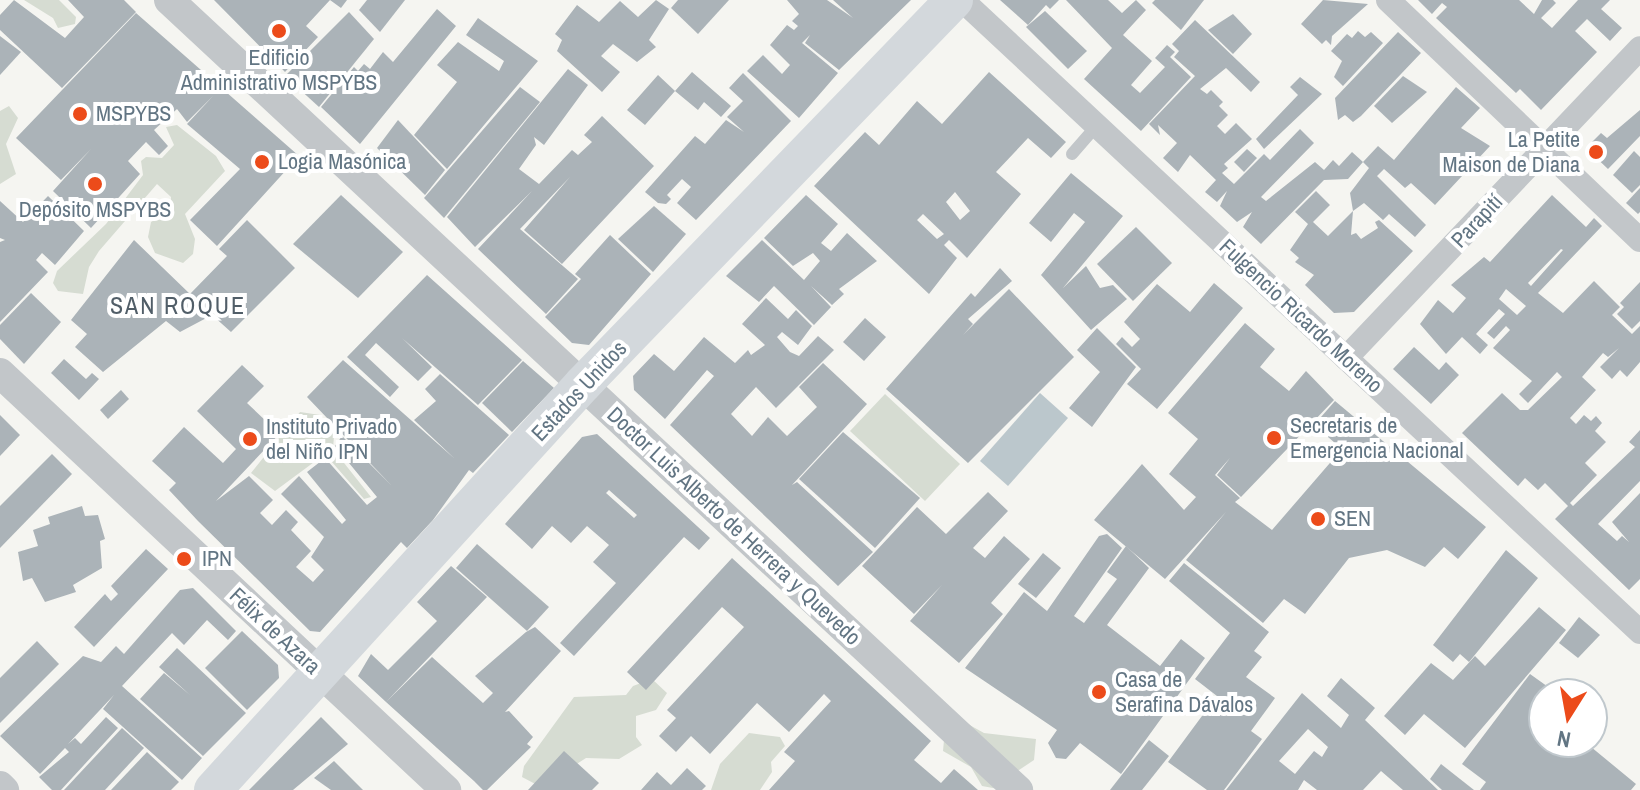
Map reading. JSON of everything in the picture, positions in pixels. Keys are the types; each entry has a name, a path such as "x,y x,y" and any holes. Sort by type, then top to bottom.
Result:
{"main road":[{"name":"Estados Unidos","path":"213,790 583,384 954,0"}],"street":[{"name":"Doctor Luis Alberto de Herrera y Quevedo","path":"169,0 1018,790"},
{"name":"Fulgencio Ricardo Moreno","path":"962,0 1640,632"},
{"path":"1388,0 1640,240"},
{"name":"Parapití","path":"1346,358 1640,48"},
{"name":"Félix de Azara","path":"0,373 446,790"}],"lane":[{"path":"1072,154 1097,125"}],"shaded area":[{"path":"24,0 59,0 76,17 75,24 58,28 53,18"},
{"path":"9,106 18,118 6,144 16,174 0,184 0,111"},
{"path":"177,125 216,156 225,171 185,214 195,239 193,254 183,263 155,253 148,237 151,222 170,211 171,197 157,184 99,251 89,267 83,294 58,291 53,283 57,271 106,224 143,175 141,161 146,157 162,158 174,145 166,127"},
{"path":"1040,393 1068,418 1008,486 980,461"},
{"path":"885,394 960,464 925,501 850,431"},
{"path":"300,412 320,415 334,436 333,449 371,497 364,499 325,454 275,491 251,473"},
{"path":"652,679 667,693 656,710 636,716 636,737 642,745 619,759 586,758 541,787 522,777 524,766 574,697 626,695 633,686"},
{"path":"966,723 984,733 1036,739 1034,760 1016,772 1004,790 982,786 971,767 943,751 945,729"},
{"path":"749,733 780,737 785,746 771,762 772,772 760,790 711,790 720,764"}],"building":[{"path":"14,0 65,38 84,17 68,0 124,0 136,12 62,88 0,30 0,15"},
{"name":"Edificio Administrativo MSPYBS","path":"214,0 330,0 306,26 318,37 285,72"},
{"path":"330,0 347,0 341,8"},
{"path":"367,0 405,0 380,32 359,10"},
{"path":"656,0 669,9 649,40 656,47 637,62 613,44 601,56 620,72 602,92 557,51 562,40 555,34 577,5 599,22 620,1 638,17"},
{"path":"678,0 729,0 698,34 671,8"},
{"path":"787,0 827,0 853,18 833,0 911,0 839,70 805,43 810,35 802,43 838,73 799,118 747,71 763,55 782,74 790,65 770,45 787,25 794,30 798,26 792,21 799,14"},
{"path":"1000,0 1059,0 1050,9 1046,5 1028,25"},
{"path":"1066,0 1108,0 1122,13 1136,0 1146,10 1123,35 1152,61 1131,85 1140,93 1165,67 1155,58 1167,45 1175,52 1170,57 1191,77 1141,131 1084,79 1112,48"},
{"path":"1155,0 1204,0 1181,30 1152,3"},
{"path":"1323,0 1368,4 1332,36 1331,45 1326,40 1322,44 1301,24"},
{"path":"1418,0 1519,0 1534,14 1542,0 1553,0 1556,3 1541,18 1552,28 1578,0 1610,0 1601,9 1622,28 1610,41 1587,19 1575,31 1597,52 1541,110 1520,89 1516,93 1436,18 1447,7 1442,3 1432,14"},
{"path":"437,9 456,26 360,144 321,107 354,67 358,71 364,64 370,69 383,52 393,62"},
{"path":"1045,11 1087,51 1068,69 1026,27"},
{"path":"349,12 374,39 319,107 285,76"},
{"path":"136,13 299,156 217,246 190,220 240,169 187,124 213,96 187,122 177,109 154,130 168,146 159,155 146,142 128,161 140,174 91,228 53,191 91,149 61,180 16,138"},
{"path":"1233,14 1252,34 1233,54 1208,30"},
{"path":"478,18 538,61 447,169 414,135 457,82 437,65 458,42 499,71 504,61 466,35"},
{"path":"1195,20 1260,82 1251,92 1226,68 1200,89 1207,94 1211,90 1223,102 1219,106 1228,115 1217,126 1225,134 1236,123 1252,139 1224,164 1228,168 1222,173 1234,184 1264,154 1270,160 1300,129 1314,143 1261,197 1266,201 1315,162 1324,170 1333,160 1339,166 1352,152 1363,162 1348,179 1324,180 1261,244 1243,227 1252,212 1237,222 1220,206 1227,191 1217,202 1205,192 1216,180 1190,155 1178,172 1163,158 1177,143 1158,125 1160,135 1149,124 1195,76 1174,57 1179,51 1172,44"},
{"path":"1358,31 1365,37 1371,32 1383,43 1343,86 1334,77 1342,61 1331,51 1347,34 1352,38"},
{"path":"1398,32 1421,53 1361,116 1353,122 1345,115 1338,120 1335,98"},
{"path":"0,36 21,52 0,75"},
{"path":"568,69 588,85 544,145 534,137 536,145 519,169 539,184 572,150 578,155 592,142 584,135 602,116 654,166 562,264 524,230 570,177 520,229 578,279 546,314 478,249 532,191 475,247 447,217"},
{"path":"692,72 731,106 721,117 704,102 698,110 675,91"},
{"path":"989,72 1066,142 1051,158 1028,138 996,172 1021,194 967,258 949,240 944,245 957,258 929,294 814,186 865,132 879,145 917,101 942,124","holes":["955,192 970,211 960,220 946,202","923,214 944,234 937,239 917,220"]},
{"path":"743,73 791,121 696,220 677,203 691,187 682,179 667,195 671,199 666,204 658,203 645,192 695,136 705,144 726,120 744,132 727,117 743,101 729,88"},
{"path":"658,75 675,91 645,125 627,110"},
{"path":"1403,76 1427,92 1392,123 1374,106"},
{"path":"1300,77 1322,94 1264,149 1256,139 1298,95 1290,87"},
{"path":"520,87 540,102 444,218 424,198"},
{"path":"1456,87 1480,108 1461,128 1490,146 1435,205 1411,183 1405,188 1384,169 1377,176 1426,225 1415,237 1389,214 1383,220 1364,203 1353,211 1350,193 1369,168 1363,162 1378,146 1394,160"},
{"path":"1640,110 1640,136 1608,169 1588,150 1592,142 1601,133 1607,138"},
{"path":"398,120 445,170 425,195 377,148"},
{"path":"1247,149 1257,158 1244,172 1234,162"},
{"path":"1634,151 1640,157 1640,185 1632,193 1613,175"},
{"path":"1071,173 1123,216 1063,288 1086,266 1100,288 1113,285 1127,299 1091,330 1041,275 1085,222 1074,213 1051,242 1029,223"},
{"path":"1640,188 1640,212 1638,214 1626,203"},
{"path":"1316,191 1330,205 1313,222 1328,236 1353,211 1351,235 1356,233 1361,239 1378,228 1375,222 1379,220 1413,251 1354,312 1334,313 1305,285 1314,275 1295,262 1299,258 1290,250 1308,224 1295,212"},
{"path":"341,195 403,252 358,298 293,244"},
{"path":"806,195 838,224 821,243 831,251 847,233 877,261 839,289 844,294 832,305 811,286 831,307 814,325 774,286 759,302 726,276 762,240 804,280 820,261 813,253 793,266 764,238"},
{"path":"1552,195 1586,227 1594,218 1602,226 1538,293 1563,313 1594,281 1620,307 1612,315 1632,334 1640,326 1640,362 1627,377 1620,370 1612,379 1600,367 1619,348 1608,357 1603,353 1582,377 1596,390 1570,418 1576,424 1584,415 1591,421 1596,416 1602,423 1595,431 1606,442 1585,463 1597,475 1570,503 1573,506 1635,447 1629,442 1640,430 1640,481 1598,524 1617,541 1622,536 1629,542 1612,522 1640,493 1640,579 1629,590 1555,519 1568,506 1545,483 1538,490 1525,478 1518,486 1462,433 1502,393 1520,410 1528,410 1562,377 1557,372 1528,403 1519,394 1532,381 1493,348 1510,330 1506,326 1494,339 1487,333 1505,314 1499,309 1476,334 1488,345 1480,354 1462,337 1446,354 1420,324 1438,300 1453,313 1466,298 1451,285 1484,257 1490,262","holes":["1563,250 1531,286 1528,283","1506,289 1526,306 1517,315 1499,299"]},
{"path":"48,196 84,231 55,265 42,253 36,260 48,272 0,322 0,242 5,240 0,238 0,201 23,222"},
{"path":"654,206 686,234 653,272 618,239"},
{"path":"247,220 295,268 231,332 212,315 180,332 166,321 103,372 75,347 87,334 71,320 134,240 190,294 227,256 219,249"},
{"path":"1136,227 1172,263 1133,301 1097,264"},
{"path":"610,235 651,274 589,345 572,343 545,317 581,279 575,274"},
{"path":"1000,268 1012,281 968,319 973,324 963,335 1009,289 1074,357 968,463 886,389 971,293 975,297"},
{"path":"427,275 522,360 478,405 402,338 432,367 418,381 376,343 365,355 399,387 390,397 347,357"},
{"path":"1640,282 1640,321 1632,329 1617,314 1624,307 1620,303"},
{"path":"1214,283 1243,308 1157,409 1127,384 1141,369 1116,344 1122,337 1132,347 1140,339 1124,322 1157,284 1190,312"},
{"path":"31,293 61,322 24,364 0,339 0,325"},
{"path":"766,298 788,319 796,310 812,326 798,345 782,332 777,337 790,352 799,356 818,336 834,350 776,408 756,387 731,414 752,436 768,417 787,436 817,407 799,387 823,363 867,404 792,485 797,482 873,552 838,586 670,425 714,376 707,370 665,419 634,390 633,376 654,354 674,371 704,337 735,363 748,350 751,355 765,345 742,324"},
{"path":"865,318 886,337 864,361 843,342"},
{"path":"1245,323 1275,349 1260,367 1289,391 1306,371 1334,400 1241,497 1217,475 1230,458 1215,475 1240,498 1235,502 1272,530 1342,449 1314,425 1335,401 1486,527 1458,559 1444,547 1425,567 1387,550 1349,558 1305,614 1284,599 1263,623 1186,560 1226,512 1165,579 1094,520 1142,464 1184,510 1196,497 1169,474 1198,439 1168,413"},
{"path":"1097,328 1136,367 1092,427 1069,408 1100,372 1077,350"},
{"path":"1414,347 1439,370 1446,362 1459,375 1431,404 1393,369"},
{"path":"64,359 86,379 92,373 99,379 79,400 51,373"},
{"path":"343,360 455,459 414,420 436,401 425,389 440,374 509,435 473,473 469,470 433,520 407,548 401,542 320,632 310,631 169,490 176,483 152,461 184,427 223,463 236,449 197,411 242,365 264,386 247,403 267,422 271,417 284,429 216,501 249,476 273,500 260,513 272,525 286,510 298,522 291,530 311,551 296,567 313,582 324,570 311,557 324,537 281,494 299,476 342,524 346,520 307,472 325,458 367,505 377,497 335,446 342,436 392,486 307,397"},
{"path":"523,361 554,388 512,432 482,403"},
{"path":"121,390 129,399 108,419 100,410"},
{"path":"0,415 20,435 0,456"},
{"path":"843,432 920,498 875,548 799,479"},
{"path":"597,434 710,538 699,550 684,537 574,656 560,643 616,583 593,562 609,545 587,526 571,543 552,526 532,549 505,524 582,437","holes":["609,490 637,515 634,518 606,493"]},
{"path":"52,454 72,474 0,548 0,506"},
{"path":"988,492 1008,511 973,548 985,558 1004,536 1030,559 991,603 1003,614 959,663 910,621 942,585 914,614 862,566 917,507 946,534"},
{"path":"82,506 85,516 98,515 105,539 100,541 102,568 73,585 76,592 45,602 32,578 23,581 18,552 38,546 33,530 50,524 48,517"},
{"path":"1107,534 1122,548 1074,616 1084,623 1117,579 1107,572 1126,546 1149,568 1107,625 1160,666 1181,639 1205,658 1121,774 1080,743 1066,759 1056,758 1048,743 1057,730 965,668 1024,592 1047,611 1099,536"},
{"path":"477,544 549,607 527,631 456,568"},
{"path":"146,549 168,569 94,647 74,627 105,594 111,601 118,594 111,586"},
{"path":"1506,550 1538,578 1469,662 1460,654 1453,662 1433,645"},
{"path":"1043,553 1061,568 1036,598 1018,584"},
{"path":"732,558 931,741 914,760 941,783 954,769 978,790 769,790 795,761 784,752 831,701 824,694 789,732 757,703 710,754 691,736 676,752 659,736 676,718 667,710 744,627 722,607 646,690 627,672"},
{"path":"1184,563 1269,632 1254,651 1262,657 1246,677 1275,698 1251,731 1262,739 1224,790 1207,790 1168,762 1216,697 1226,705 1233,695 1226,703 1195,679 1230,633 1169,581"},
{"path":"451,566 487,597 386,702 358,676 371,654 388,670 437,621 417,602"},
{"path":"193,588 236,631 228,640 207,620 184,645 172,633 122,686 202,758 182,780 103,709 114,695 68,744 75,738 81,744 106,717 118,728 61,790 52,790 39,777 69,752 65,748 40,774 0,736 83,656 101,662 116,646 124,654 180,590"},
{"path":"1539,607 1566,630 1465,748 1424,714 1405,735 1384,716 1431,663 1453,680 1475,656 1485,666"},
{"path":"1579,617 1600,635 1578,658 1559,643"},
{"path":"535,627 561,651 505,712 509,711 533,737 527,744 531,747 487,790 483,790 386,702 432,657 483,703 493,693 475,676 526,632"},
{"path":"242,631 278,665 279,678 247,710 205,668"},
{"path":"37,641 59,664 0,723 0,678"},
{"path":"177,648 246,713 203,756 140,699 164,673 190,695 159,667"},
{"path":"1530,674 1536,678 1528,678 1528,758 1604,758 1636,784 1631,790 1480,790 1486,782 1462,764"},
{"path":"1341,678 1375,708 1365,720 1438,790 1403,790 1381,771 1363,790 1317,790 1304,780 1298,790 1226,790 1302,693 1341,728 1349,715 1327,696","holes":["1308,729 1328,747 1322,757 1314,751 1295,774 1279,761"]},
{"path":"321,717 348,744 293,790 249,790"},
{"path":"122,728 144,748 105,790 64,790"},
{"path":"1149,740 1169,756 1142,790 1110,790"},
{"path":"564,751 599,783 592,790 528,790"},
{"path":"147,752 179,782 171,790 111,790"},
{"path":"334,761 363,790 331,790 314,778"},
{"path":"1441,764 1474,790 1442,790 1430,779"},
{"path":"687,768 706,786 702,790 641,790 657,772 671,785"}],"place":[{"name":"Edificio Administrativo MSPYBS","path":"279,31"},
{"name":"MSPYBS","path":"80,114"},
{"name":"La Petite Maison de Diana","path":"1596,152"},
{"name":"Logia Masónica","path":"262,162"},
{"name":"Depósito MSPYBS","path":"95,184"},
{"name":"Secretaris de Emergencia Nacional","path":"1274,438"},
{"name":"Instituto Privado del Niño IPN","path":"250,439"},
{"name":"SEN","path":"1318,519"},
{"name":"IPN","path":"184,559"},
{"name":"Casa de Serafina Dávalos","path":"1099,692"}],"district":[{"name":"SAN ROQUE","path":"178,306"}]}
